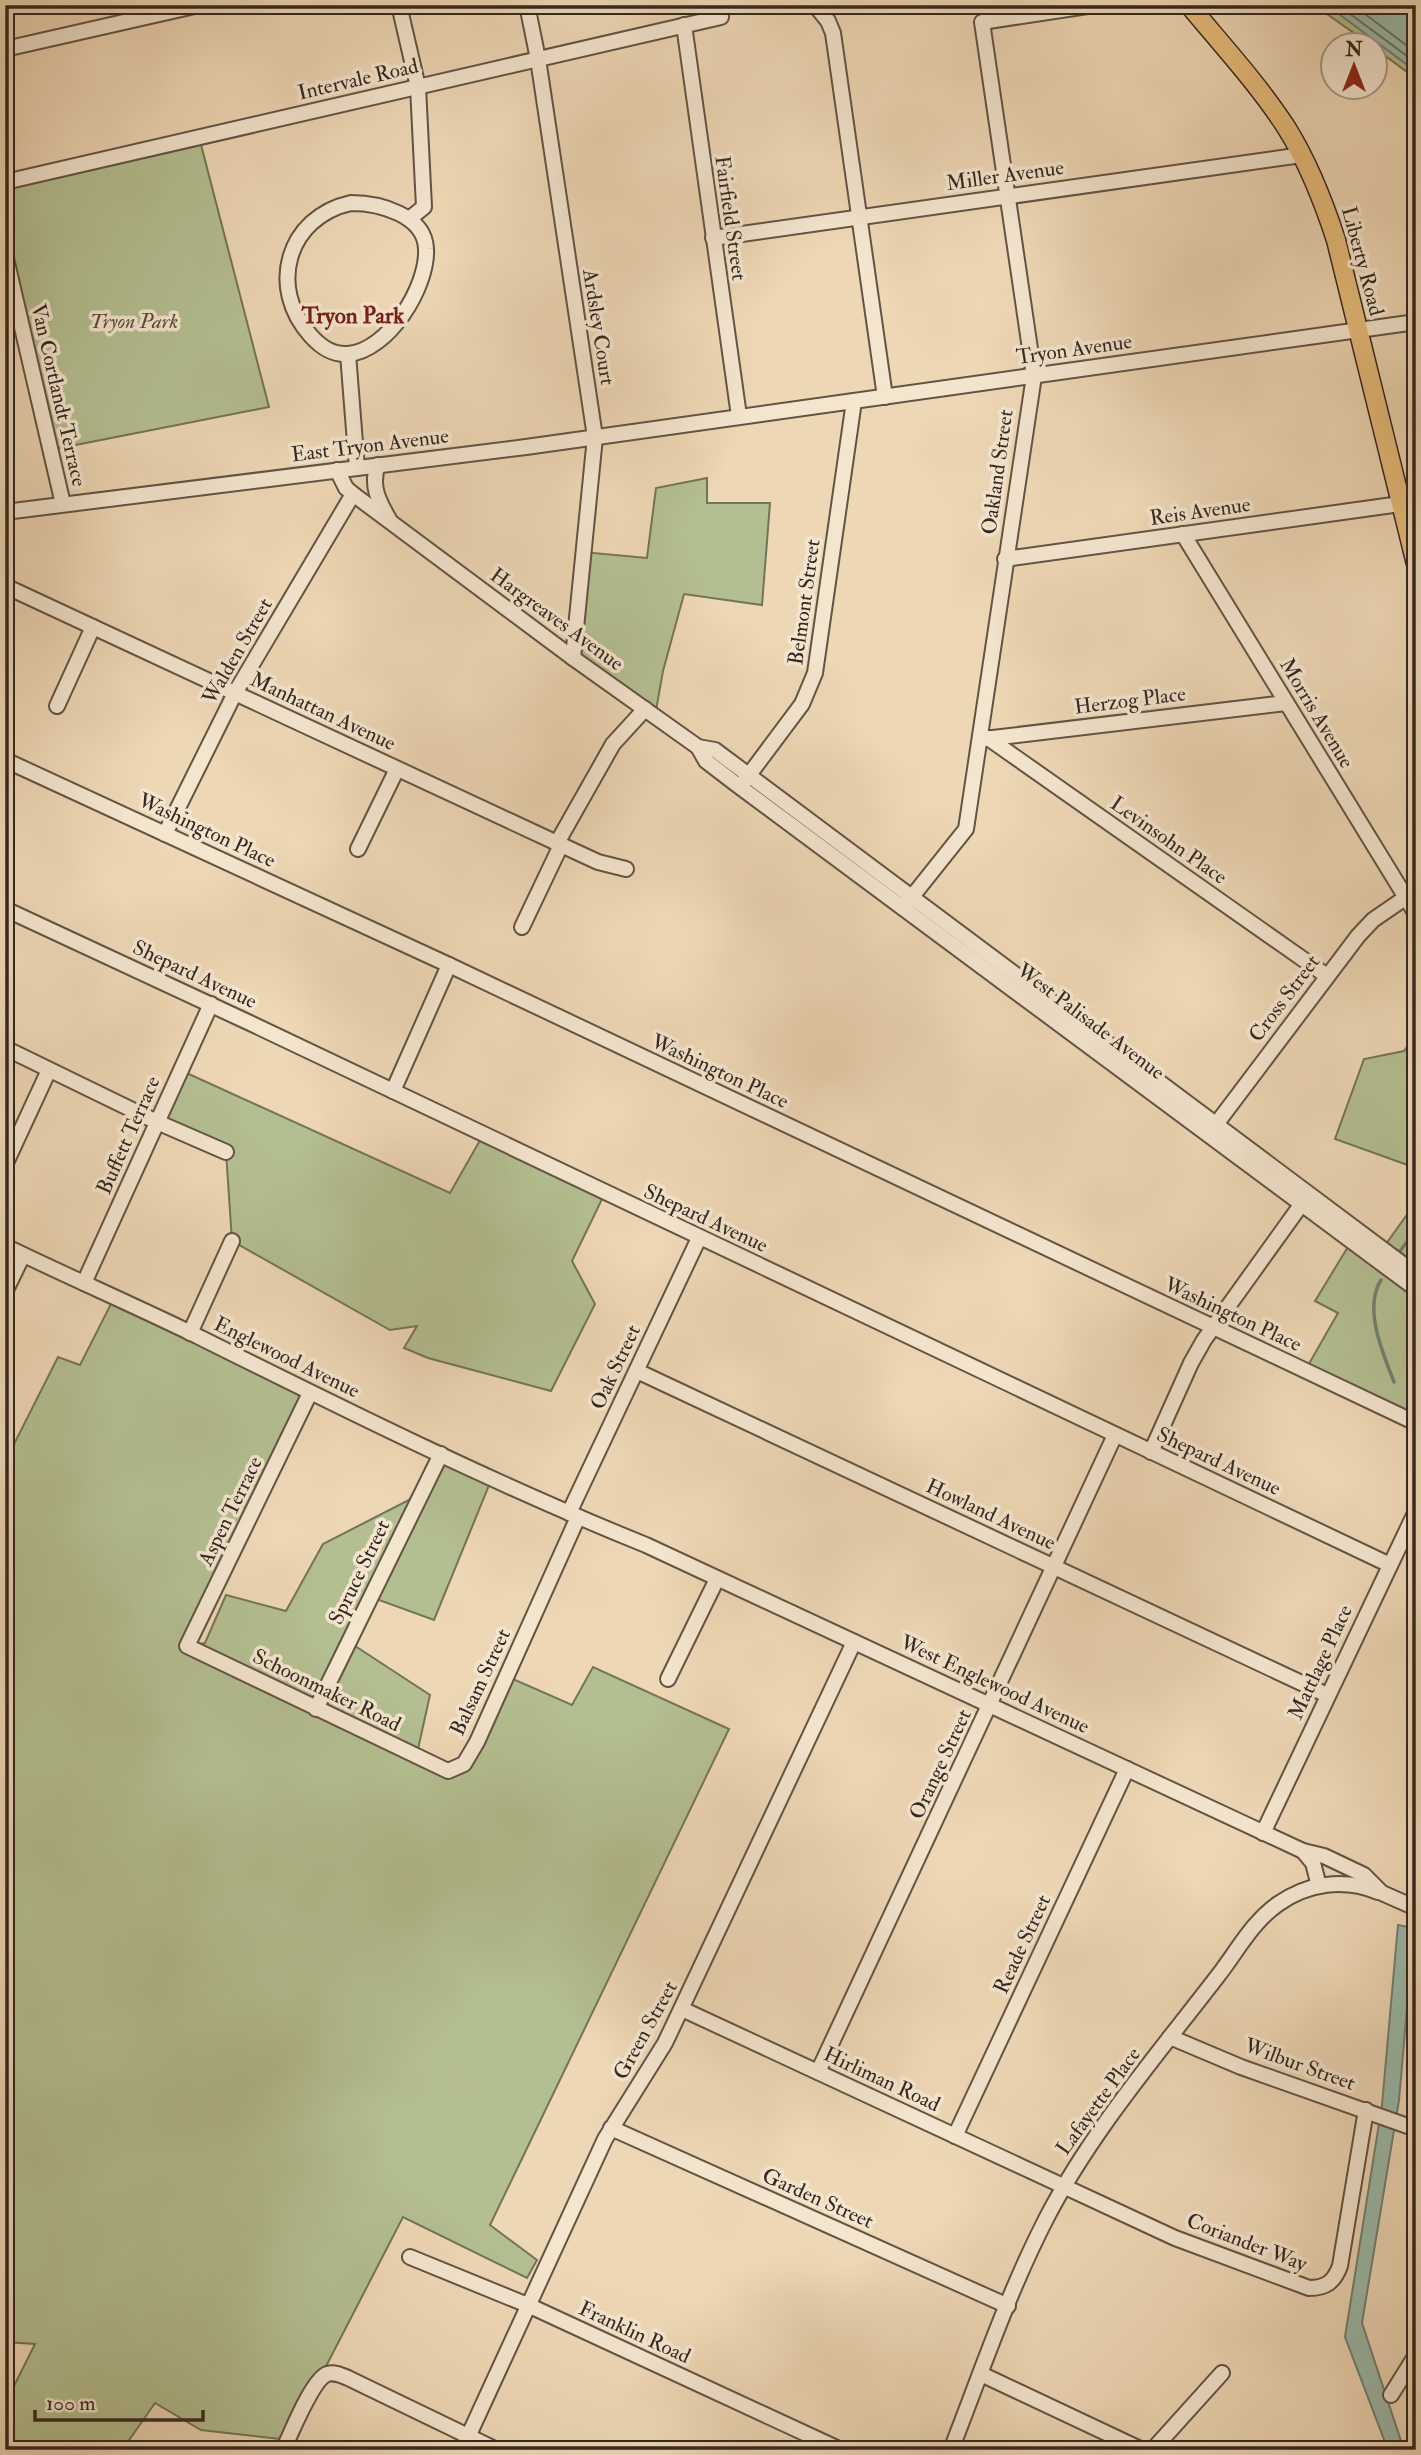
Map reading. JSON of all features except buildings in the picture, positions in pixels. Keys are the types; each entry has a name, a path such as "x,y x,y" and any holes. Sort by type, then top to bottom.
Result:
{"main road":[{"name":"Liberty Road","path":"1189,5 1273,108 1302,155 1325,205 1416,564"}],"street":[{"path":"5,49 199,5"},
{"path":"399,5 418,87 424,207 409,219"},
{"name":"Ardsley Court","path":"527,5 538,59 595,437 573,657"},
{"path":"815,5 828,21 833,33 886,397"},
{"name":"Oakland Street","path":"907,903 965,829 983,739 1005,559 1034,376 982,22 1094,5"},
{"name":"Intervale Road","path":"5,182 721,17"},
{"name":"Fairfield Street","path":"684,25 738,416"},
{"name":"Miller Avenue","path":"713,238 1302,155"},
{"path":"366,203 409,219 422,233 426,249 418,285 394,329 365,349 348,354 328,350 319,344 298,319 288,288 289,259 295,244 315,219 339,206 366,203"},
{"name":"Van Cortlandt Terrace","path":"5,254 11,307 63,504"},
{"name":"Tryon Avenue","path":"738,416 1416,322"},
{"path":"348,354 357,468"},
{"name":"Belmont Street","path":"744,781 802,704 815,673 854,401"},
{"name":"East Tryon Avenue","path":"5,512 595,437 738,416"},
{"name":"Hargreaves Avenue","path":"378,465 374,475 376,493 391,523"},
{"name":"Hargreaves Avenue","path":"337,470 346,488 353,494 698,747 706,761 744,781"},
{"name":"Walden Street","path":"165,834 235,693 353,494"},
{"name":"Reis Avenue","path":"1005,559 1400,504"},
{"name":"Morris Avenue","path":"1183,534 1411,903"},
{"name":"Manhattan Avenue","path":"5,586 598,862 626,869"},
{"path":"57,706 93,627"},
{"name":"Herzog Place","path":"983,739 1286,703"},
{"path":"522,927 559,844 613,744 645,709"},
{"name":"Levinsohn Place","path":"983,739 1327,976"},
{"name":"Washington Place","path":"5,760 449,965 1416,1423"},
{"path":"358,849 397,768"},
{"name":"West Palisade Avenue","path":"744,781 1306,1199 1416,1274"},
{"name":"Cross Street","path":"1212,1129 1357,936 1373,920 1411,903"},
{"name":"Shepard Avenue","path":"5,909 211,1004 1390,1565"},
{"path":"393,1091 449,965"},
{"name":"Buffett Terrace","path":"84,1283 211,1004"},
{"path":"5,1048 157,1122 226,1152"},
{"path":"5,1165 50,1070"},
{"path":"1151,1452 1191,1363 1212,1327 1306,1199"},
{"name":"West Palisade Avenue","path":"1306,1199 1416,1289"},
{"name":"Oak Street","path":"539,1600 637,1370 699,1238"},
{"path":"190,1333 232,1241"},
{"name":"Englewood Avenue","path":"5,1246 310,1393 552,1505"},
{"path":"5,1292 23,1255"},
{"name":"Howland Avenue","path":"637,1370 1327,1695"},
{"name":"Aspen Terrace","path":"187,1646 310,1393"},
{"name":"Orange Street","path":"818,2073 1115,1435"},
{"name":"Spruce Street","path":"316,1709 441,1454"},
{"name":"West Englewood Avenue","path":"552,1505 646,1545 1263,1833 1303,1851 1324,1856 1364,1875 1382,1894 1416,1908"},
{"name":"Mattlage Place","path":"1263,1833 1416,1511"},
{"path":"668,1679 718,1579"},
{"name":"Balsam Street","path":"449,1771 464,1764 477,1742 539,1600"},
{"name":"Green Street","path":"462,2450 611,2128 658,2056 682,2009 854,1642"},
{"name":"Schoonmaker Road","path":"187,1646 449,1771"},
{"name":"Reade Street","path":"954,2136 1127,1769"},
{"path":"1303,1851 1313,1863 1319,1886"},
{"name":"Lafayette Place","path":"951,2450 1029,2254 1064,2188 1094,2141 1170,2037 1268,1912 1296,1893 1319,1886 1348,1884 1382,1894"},
{"name":"Hirliman Road","path":"682,2009 1064,2188"},
{"name":"Wilbur Street","path":"1170,2037 1241,2067 1416,2129"},
{"name":"Coriander Way","path":"1064,2188 1175,2238 1297,2285 1320,2288 1334,2280 1340,2266 1368,2111"},
{"name":"Garden Street","path":"611,2128 1008,2306"},
{"name":"Franklin Road","path":"410,2257 530,2306 841,2450"},
{"path":"1391,2395 1416,2355"},
{"path":"283,2450 316,2383 324,2375 338,2374 497,2450"},
{"path":"981,2374 1138,2449 1146,2440 1158,2447 1222,2374"}],"green space":[{"path":"1322,5 1416,5 1416,72 1407,72 1390,59 1390,32 1352,32 1324,12"},
{"name":"Tryon Park","path":"199,137 269,407 50,450 5,254 5,182"},
{"path":"707,478 707,503 770,503 762,605 684,594 663,671 655,716 573,658 583,552 647,558 656,488"},
{"path":"1416,1034 1416,1168 1335,1139 1364,1059 1404,1051"},
{"path":"180,1070 450,1193 483,1135 605,1193 572,1261 595,1304 551,1391 428,1358 404,1348 417,1326 390,1330 232,1241 226,1152 157,1122"},
{"path":"1416,1202 1416,1402 1407,1415 1306,1369 1338,1313 1315,1301 1354,1237 1378,1255"},
{"path":"114,1298 310,1393 188,1646 205,1643 226,1595 286,1611 323,1544 409,1500 441,1454 492,1478 434,1620 371,1597 349,1642 430,1695 416,1758 458,1768 506,1676 572,1705 593,1667 729,1729 490,2225 537,2260 527,2278 403,2217 288,2440 201,2430 155,2403 125,2446 130,2450 5,2450 5,2404 35,2344 5,2342 5,1462 58,1357 80,1365"}],"water":[{"path":"1327,5 1416,5 1416,64 1406,64 1390,52 1390,32 1363,32"},
{"path":"1398,1925 1414,1928 1399,2100 1362,2323 1404,2450 1388,2450 1345,2337 1382,2105"}],"waterway":[{"path":"1400,1251 1416,1230"},
{"path":"1381,1280 1376,1292 1374,1317 1380,1345 1394,1382"},
{"path":"1408,1889 1416,1864"}],"district":[{"name":"Tryon Park","path":"353,315"}]}
